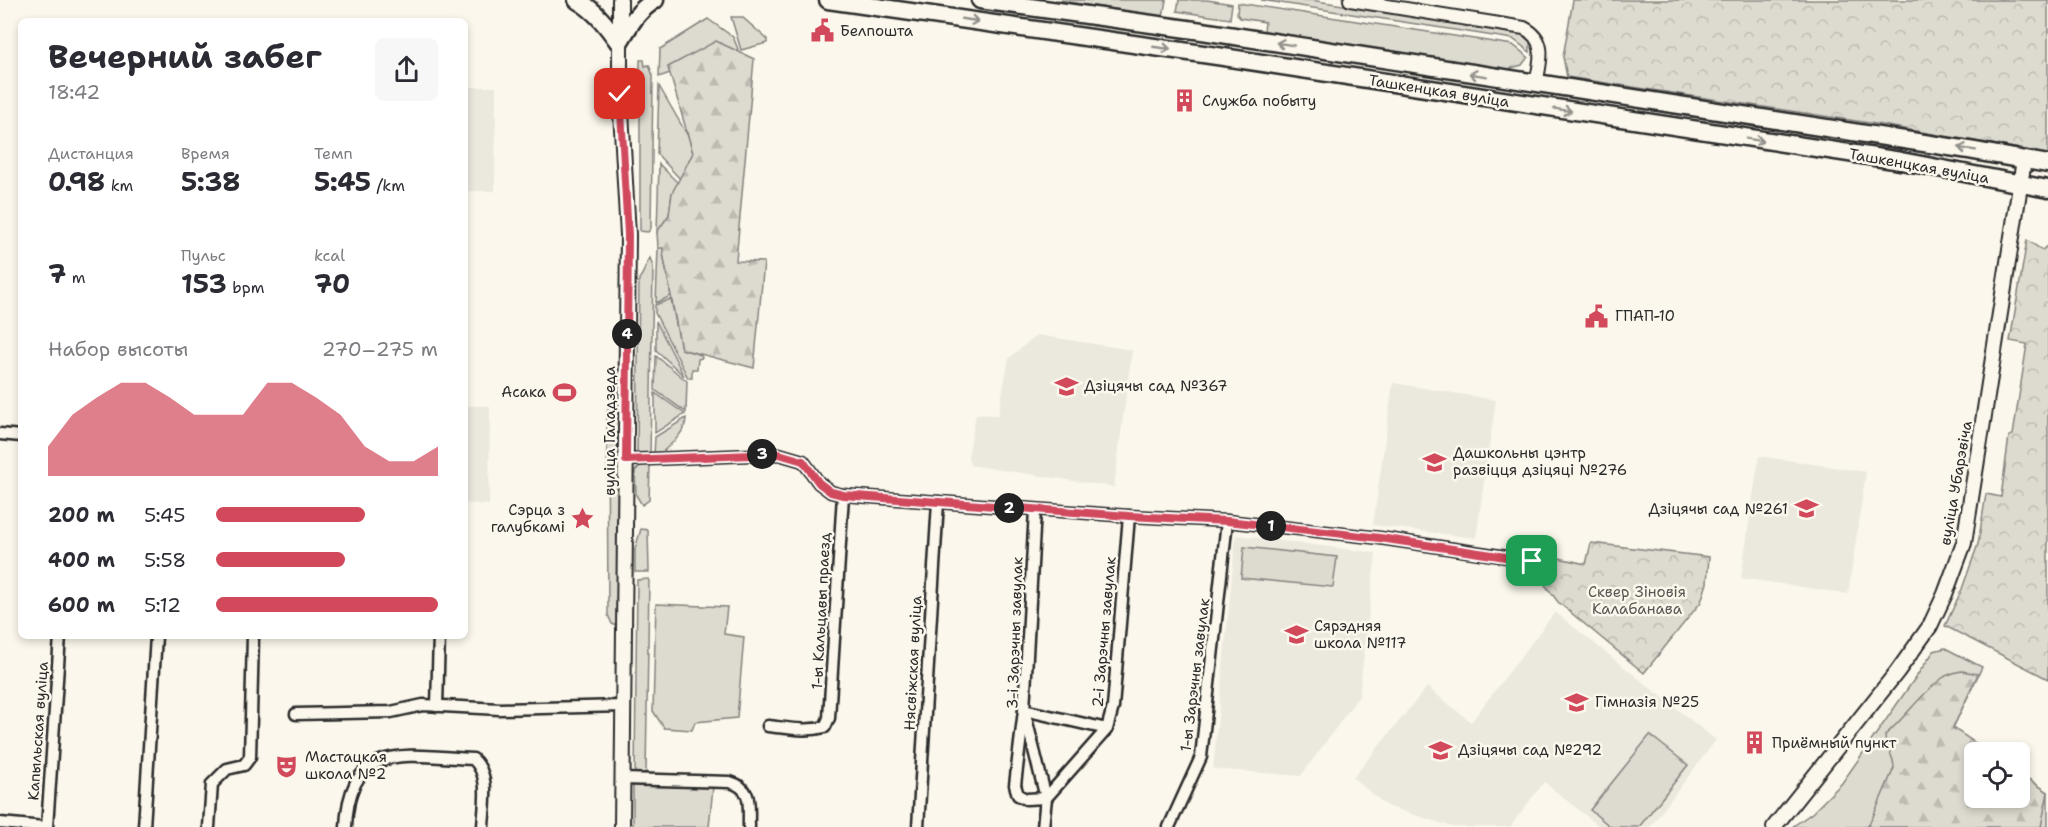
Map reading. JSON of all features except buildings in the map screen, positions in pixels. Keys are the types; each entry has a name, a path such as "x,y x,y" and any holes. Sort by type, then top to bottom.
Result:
{"main road":[{"path":"577,0 588,6 602,20 619,43 642,8 655,0"},
{"name":"вуліца Галадзеда","path":"620,0 619,43 628,235 622,827"},
{"name":"Ташкенцкая вуліца","path":"828,0 851,1 1901,161 2048,189"},
{"name":"Ташкенцкая вуліца","path":"980,0 1202,31 2048,164"},
{"path":"1532,106 1536,84"},
{"name":"вуліца Убарэвіча","path":"1774,827 1914,650 1939,610 1957,566 1964,543 2024,160"}],"street":[{"path":"1350,0 1524,28 1533,34 1540,44 1536,84"},
{"path":"0,434 18,436"},
{"path":"626,460 779,454 803,461 819,483 831,492 843,495 1035,510 1227,521 1380,538 1540,562"},
{"name":"1-ы Кальцавы праезд","path":"768,726 807,730 825,727 829,718 843,495"},
{"name":"Нясвіжская вуліца","path":"918,827 938,502"},
{"name":"3-і Зарэчны завулак","path":"1035,510 1024,710 1046,798 1043,827"},
{"name":"2-і Зарэчны завулак","path":"1046,798 1107,729 1113,708 1129,516"},
{"name":"1-ы Зарэчны завулак","path":"1169,827 1201,758 1227,521"},
{"name":"Капыльская вуліца","path":"46,827 60,639"},
{"path":"144,827 156,639"},
{"path":"209,827 212,784 227,769 244,765 250,757 254,639"},
{"path":"437,706 439,639"},
{"path":"296,714 391,712 423,705 500,709 624,706"},
{"path":"1046,798 1026,799 1018,795 1015,785 1024,710 1107,729"},
{"path":"346,827 347,807 356,780 367,767 408,754 473,759 480,766 484,779 483,827"},
{"path":"623,779 730,782 740,785 746,790 748,799 748,827"},
{"path":"0,823 46,827"}],"shaded area":[{"path":"468,87 496,87 495,191 468,191"},
{"name":"Дзіцячы сад №367","path":"1037,335 1132,350 1114,487 970,465 968,457 976,414 998,415 1009,358"},
{"name":"Дашкольны цэнтр развіцця дзіцяці №276","path":"1393,383 1496,400 1476,538 1373,525"},
{"path":"468,406 490,406 489,505 468,503"},
{"name":"Дзіцячы сад №261","path":"1759,456 1866,472 1848,594 1741,578"},
{"name":"Сярэдняя школа №117","path":"1236,535 1376,553 1359,696 1301,776 1213,769"},
{"name":"Гімназія №25","path":"1555,612 1716,740 1650,827 1600,827 1544,782 1510,827 1452,827 1387,806 1353,778 1427,687 1471,722"}],"green space":[{"path":"1055,0 1166,0 1163,17"},
{"path":"1179,0 1207,0 1232,4 1230,19 1177,11"},
{"path":"1261,0 1310,0 1521,32 1530,40 1530,52 1513,39"},
{"path":"1573,0 2048,0 2048,154 1876,124 1567,77 1563,57"},
{"path":"1238,3 1513,45 1528,57 1522,65 1508,69 1264,31 1265,22 1240,18 1237,14"},
{"path":"731,17 742,17 767,39 767,43 741,50"},
{"path":"708,19 733,37 737,51 716,42 668,67 670,73 659,77 660,49"},
{"path":"716,41 754,59 736,261 764,262 754,368 681,349 663,248 658,248 657,232 669,215 672,193 693,153 668,67"},
{"path":"640,60 644,60 645,66 649,65 653,76 651,228 648,232 640,231"},
{"path":"659,86 689,138 693,153 680,179 657,154"},
{"path":"659,164 678,183 672,193 669,215 657,232"},
{"path":"2027,240 2042,250 2048,245 2048,679 1945,626 1962,589 1978,544 1986,494 2001,497 2009,436 2013,435 2027,344 2010,341"},
{"path":"664,247 663,253 671,296 656,303 658,248"},
{"path":"650,258 653,267 650,457 637,450 639,279"},
{"path":"671,299 681,349 701,355 702,358 698,359 697,369 692,369 692,378 688,378 655,313 655,305"},
{"path":"656,321 684,376 656,350"},
{"path":"656,356 687,381 686,412 655,390"},
{"path":"620,393 619,627 612,624 608,615 607,412 615,396"},
{"path":"655,393 685,414 655,433"},
{"path":"686,418 677,438 660,454 654,455 655,437"},
{"path":"650,464 649,500 642,505 636,495 635,471 640,466"},
{"path":"641,529 648,530 649,572 635,572 635,549"},
{"name":"Сквер Зіновія Калабанава","path":"1591,543 1709,557 1707,583 1701,602 1644,673 1558,602 1543,582 1545,555 1586,564"},
{"path":"1244,547 1337,557 1333,587 1241,578"},
{"path":"649,579 646,774 635,773 637,580"},
{"path":"656,604 727,607 724,634 744,637 737,718 695,722 692,730 664,728 653,711"},
{"path":"1945,648 1982,667 1953,728 1974,742 1964,742 1964,808 2030,808 2030,780 2048,792 2048,827 1792,827 1812,813 1842,783 1934,651"},
{"path":"1962,671 1978,674 1953,728 1974,742 1964,742 1964,808 2030,808 2030,780 2048,792 2041,827 1864,827 1872,819 1894,768 1885,735 1936,683 1953,673"},
{"path":"1650,735 1688,765 1639,827 1611,827 1590,810"},
{"path":"633,784 713,787 709,827 633,827"}],"place":[{"name":"Белпошта","path":"822,31"},
{"name":"Служба побыту","path":"1184,101"},
{"name":"ГПАП-10","path":"1597,316"},
{"name":"Дзіцячы сад №367","path":"1066,386"},
{"name":"Асака","path":"564,392"},
{"name":"Дашкольны цэнтр развіцця дзіцяці №276","path":"1435,462"},
{"name":"Дзіцячы сад №261","path":"1806,509"},
{"name":"Сэрца з галубкамі","path":"583,519"},
{"name":"Сярэдняя школа №117","path":"1296,635"},
{"name":"Гімназія №25","path":"1577,702"},
{"name":"Приёмный пункт","path":"1754,743"},
{"name":"Дзіцячы сад №292","path":"1440,750"},
{"name":"Мастацкая школа №2","path":"287,766"}],"route":[{"path":"620,94 628,235 626,460 779,454 803,461 819,483 831,492 843,495 1035,510 1227,521 1380,538 1532,561"}]}
